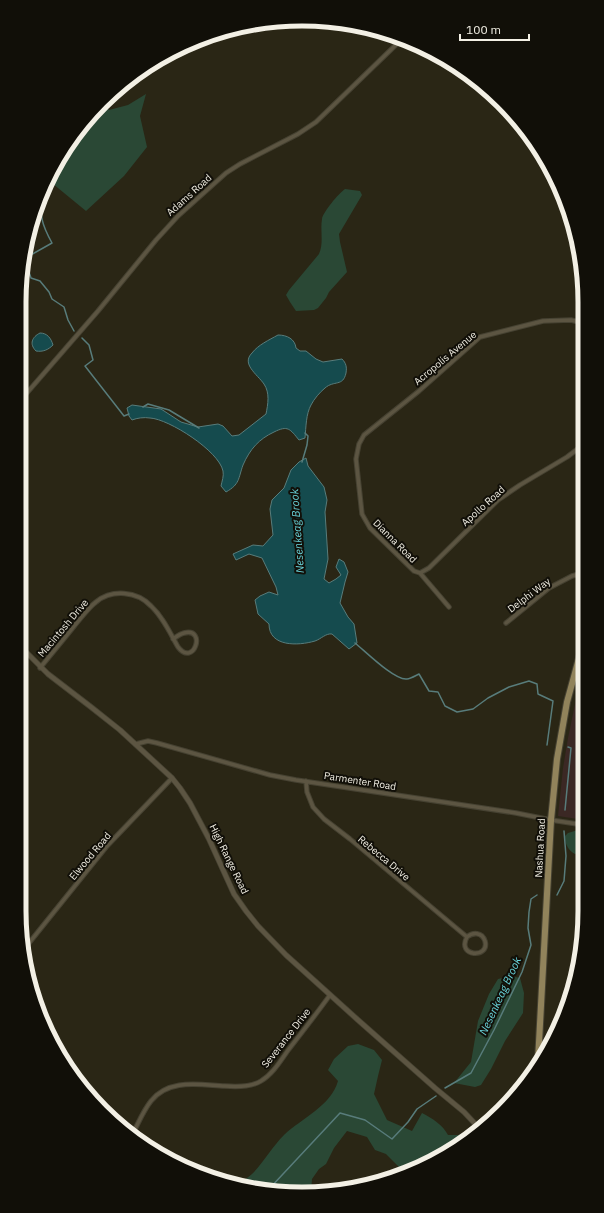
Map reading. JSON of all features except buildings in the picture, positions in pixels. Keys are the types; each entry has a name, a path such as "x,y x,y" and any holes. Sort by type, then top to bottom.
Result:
{"main road":[{"name":"Nashua Road","path":"538,1053 557,759 570,692 578,662"}],"street":[{"name":"Adams Road","path":"26,395 156,240 178,216 231,170 298,134 316,122 398,43"},
{"name":"Acropolis Avenue","path":"359,444 364,435 416,394 480,337 544,322 570,320 578,322"},
{"name":"Dianna Road","path":"359,444 356,459 361,508 364,519 370,528 414,571 420,573 449,607"},
{"name":"Apollo Road","path":"420,573 429,568 498,500 578,449"},
{"name":"Delphi Way","path":"506,623 549,588 578,574"},
{"name":"Macintosh Drive","path":"40,668 91,606 102,598 116,593 136,596 148,602 157,613 173,639 180,650 189,652 192,651 197,642 195,637 189,632 183,633 173,639"},
{"name":"High Range Road","path":"26,653 40,668 112,723 172,778 190,803 209,839 234,894 246,911 286,955 438,1091 464,1112 476,1125"},
{"name":"Parmenter Road","path":"136,744 153,742 270,775 578,824"},
{"name":"Elwood Road","path":"28,944 107,846 172,778"},
{"name":"Rebecca Drive","path":"306,781 307,792 313,807 324,819 467,937"},
{"path":"472,933 479,934 485,942 484,949 476,954 469,952 464,943 467,937 472,933"},
{"name":"Severance Drive","path":"135,1130 150,1102 166,1088 177,1085 192,1084 241,1086 262,1080 273,1070 330,995"}],"shaded area":[{"path":"578,690 578,819 558,816 568,738"}],"green space":[{"path":"146,94 140,116 147,147 124,176 86,211 52,183 63,164 94,120 107,107 109,110 128,105"},
{"path":"345,189 360,191 362,195 339,234 347,272 329,292 318,308 314,310 296,311 286,295 319,254 323,216 339,194"},
{"path":"578,830 578,853 575,854 570,851 567,846 565,836 568,833"},
{"path":"511,976 520,978 524,993 523,1013 505,1041 481,1085 475,1087 454,1083 471,1062 478,1021 489,994 498,979"},
{"path":"358,1044 374,1050 382,1060 374,1094 387,1120 412,1131 422,1113 437,1122 448,1135 458,1135 467,1132 424,1159 400,1169 386,1154 375,1150 367,1137 347,1131 334,1148 326,1164 319,1169 312,1179 311,1186 266,1185 243,1181 252,1174 284,1135 323,1105 329,1098 338,1081 328,1070 334,1059 348,1046"}],"water":[{"path":"40,333 48,336 53,345 45,350 36,351 32,341"},
{"path":"278,335 290,338 294,342 296,348 300,351 306,351 316,359 323,362 342,359 346,367 345,377 340,382 325,388 314,400 308,412 305,438 299,440 291,431 288,429 283,429 264,438 249,454 236,484 226,492 221,486 223,471 219,463 213,454 192,437 169,424 158,420 141,418 132,420 129,416 127,408 132,405 161,409 181,422 198,427 218,424 223,426 232,436 239,435 266,414 268,399 266,387 249,365 249,357 254,350"},
{"path":"306,458 308,466 324,487 327,500 325,512 328,559 324,579 329,583 341,575 336,567 339,559 344,562 348,572 340,603 354,624 357,643 349,649 332,634 326,635 315,641 301,644 286,643 279,641 274,637 270,632 269,624 258,614 255,600 269,592 278,595 276,587 262,558 249,554 236,560 233,554 253,545 263,546 273,535 270,509 272,500 284,488 291,470 299,462"}],"waterway":[{"name":"Nesenkeag Brook","path":"30,256 52,243 46,231 41,213"},
{"name":"Nesenkeag Brook","path":"28,263 28,269 31,278 40,281 49,292 52,299 64,307 68,320 74,331"},
{"name":"Nesenkeag Brook","path":"82,338 89,345 93,360 85,366 124,416 129,414"},
{"name":"Nesenkeag Brook","path":"143,407 148,404 169,410 199,428"},
{"name":"Nesenkeag Brook","path":"302,462 308,436 305,433"},
{"name":"Nesenkeag Brook","path":"355,643 380,665 395,675 407,679 419,674 429,691 438,692 445,706 457,712 473,709 488,698 509,687 529,681 537,684 538,694 553,701 547,745"},
{"name":"Nesenkeag Brook","path":"565,810 571,748 568,747"},
{"name":"Nesenkeag Brook","path":"557,895 564,881 566,856 564,831"},
{"name":"Nesenkeag Brook","path":"445,1088 471,1073 522,972 531,945 528,928 531,899 537,895"},
{"name":"Nesenkeag Brook","path":"272,1185 340,1113 365,1120 392,1139 408,1122 417,1109 436,1096"}]}
